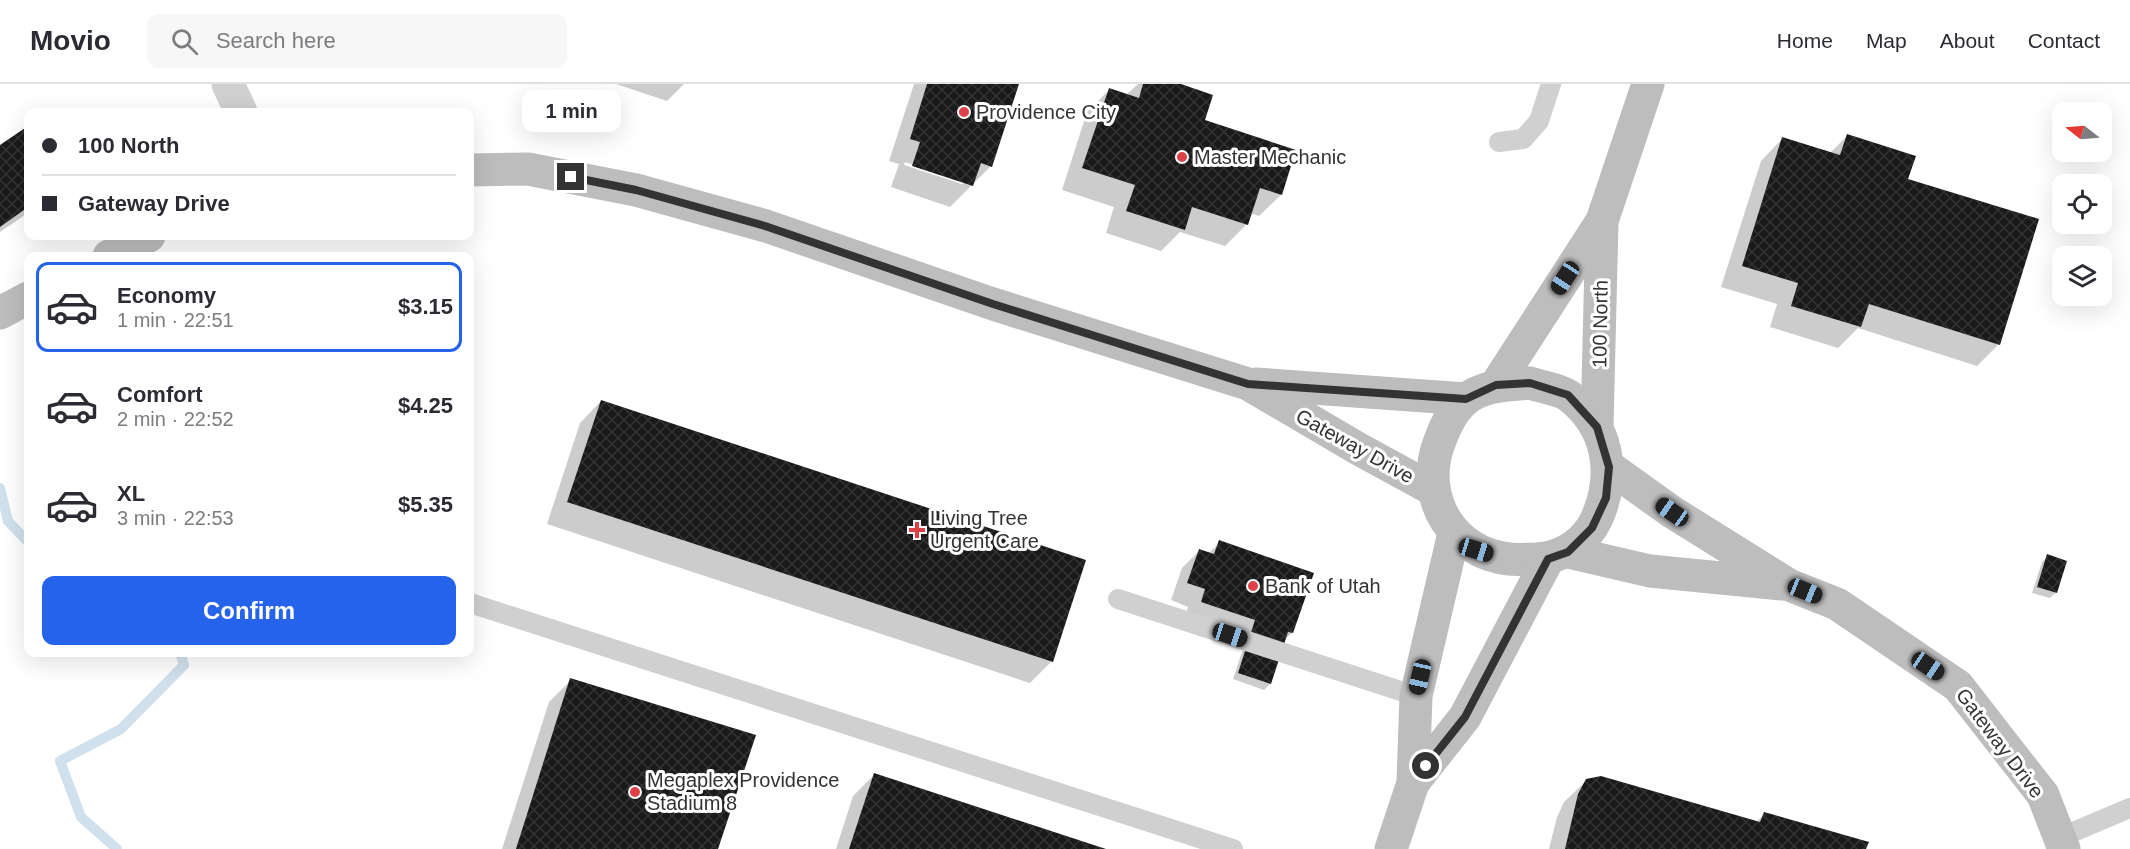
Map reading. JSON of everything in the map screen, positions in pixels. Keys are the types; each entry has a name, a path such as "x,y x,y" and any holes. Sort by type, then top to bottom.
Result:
{"main road":[{"name":"100 North","path":"1496,385 1602,221 1648,84"},
{"name":"Gateway Drive","path":"474,170 528,169 636,190 765,226 993,304 1248,384 1356,448 1432,489"},
{"name":"100 North","path":"1597,427 1602,221"},
{"path":"117,252 141,240"},
{"path":"0,313 24,300"},
{"path":"1413,783 1465,717 1558,555 1592,528 1606,498 1609,467 1597,427 1568,395 1530,383 1496,385 1466,399 1446,423 1435,454 1432,489 1439,510 1454,533 1476,550 1508,560 1558,555"},
{"name":"Gateway Drive","path":"1248,384 1466,399"},
{"name":"Gateway Drive","path":"1609,467 1672,512 1790,585 1837,604 1958,686 2043,795 2061,843"},
{"path":"1391,849 1413,783 1416,696 1454,533"},
{"name":"Gateway Drive","path":"1558,555 1650,571 1790,585"}],"street":[{"path":"228,84 239,108"}],"lane":[{"path":"1498,142 1522,139 1539,121 1551,84"},
{"path":"1118,599 1416,696"},
{"path":"474,604 1233,849"},
{"path":"2061,843 2130,808"}],"building":[{"name":"Providence City","path":"927,84 1019,84 992,167 981,163 973,186 912,166 920,142 910,139"},
{"path":"1143,84 1181,84 1213,95 1205,120 1296,150 1282,195 1260,188 1248,225 1192,207 1185,230 1126,211 1135,185 1082,168 1109,88 1139,98"},
{"path":"24,129 24,210 0,227 0,145"},
{"path":"1847,134 1916,156 1908,179 2039,219 2000,345 1869,304 1861,327 1791,306 1798,283 1742,266 1782,137 1840,155"},
{"path":"601,400 1086,560 1053,662 567,502"},
{"name":"Bank of Utah","path":"1219,540 1314,573 1293,633 1288,632 1271,684 1238,673 1255,620 1201,602 1205,589 1187,583 1199,549 1214,554"},
{"path":"2047,554 2067,561 2057,593 2037,587"},
{"name":"Megaplex Providence Stadium 8","path":"570,678 756,735 718,849 516,849"},
{"path":"874,773 1106,849 849,849"},
{"path":"1601,776 1760,822 1764,812 1869,842 1866,849 1565,849 1578,794 1586,779"}],"waterway":[{"path":"0,488 8,521 24,538"},
{"path":"117,849 81,817 60,761 121,729 184,665 182,657"}],"place":[{"name":"Providence City","path":"964,112"},
{"name":"Master Mechanic","path":"1182,157"},
{"name":"Living Tree Urgent Care","path":"917,530"},
{"name":"Bank of Utah","path":"1253,586"},
{"name":"Megaplex Providence Stadium 8","path":"635,792"}],"route":[{"path":"571,177 636,190 765,226 993,304 1248,384 1466,399 1496,385 1530,383 1568,395 1597,427 1609,467 1606,498 1592,528 1568,552 1548,559 1465,717 1426,766"}]}
